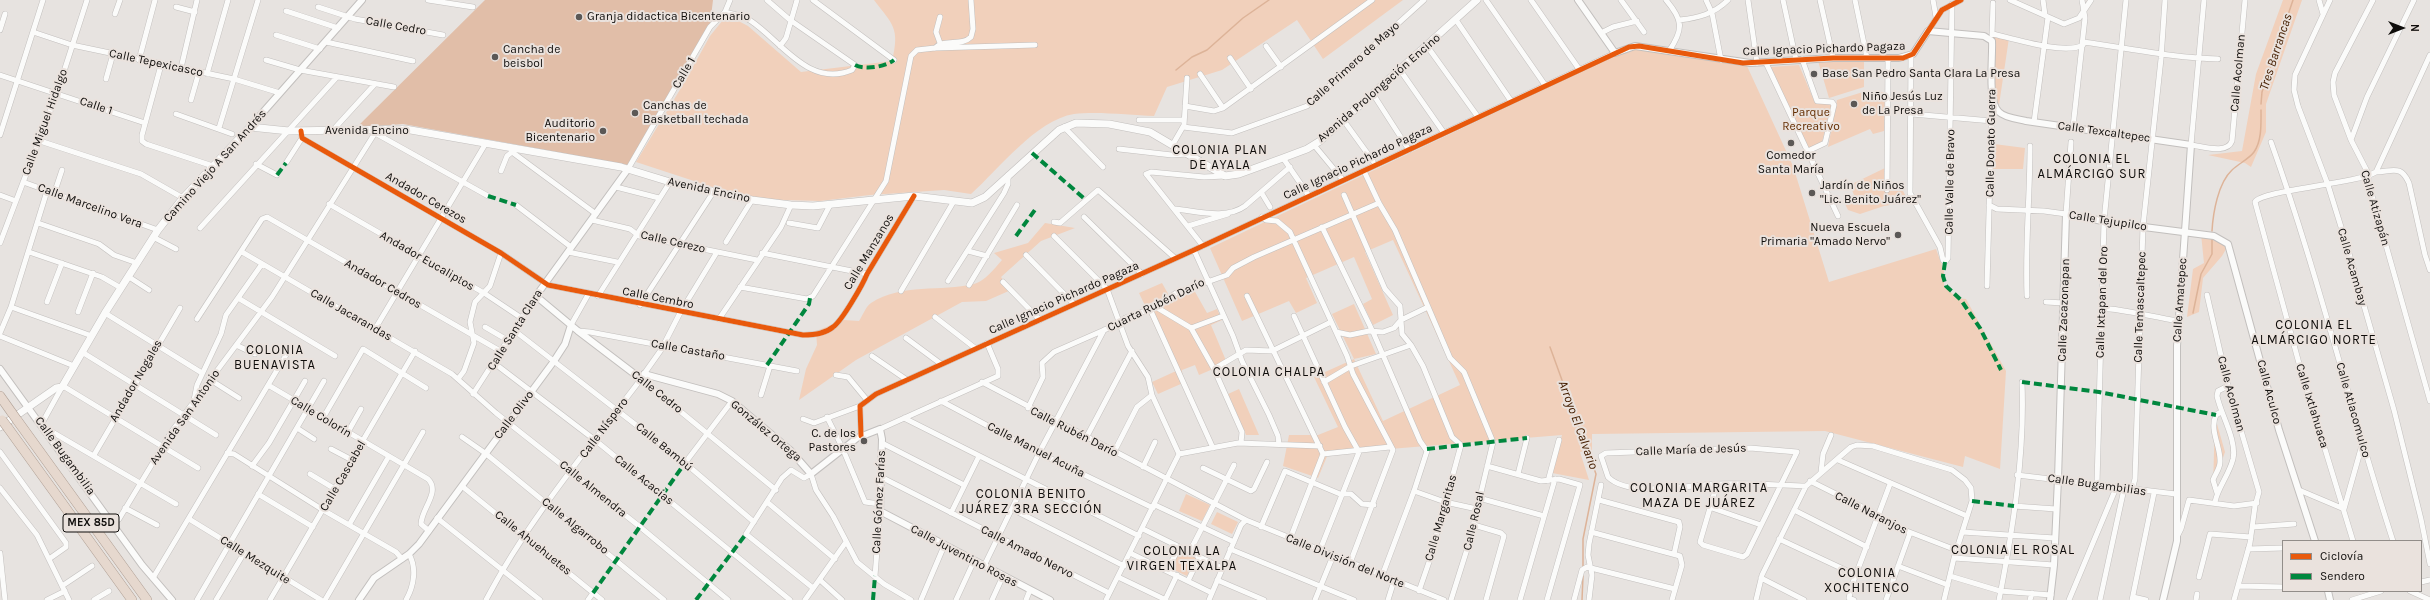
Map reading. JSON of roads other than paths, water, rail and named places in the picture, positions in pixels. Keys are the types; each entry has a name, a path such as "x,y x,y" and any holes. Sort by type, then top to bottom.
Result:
{"highway":[{"name":"MEX 85D","path":"0,396 147,600"},
{"name":"MEX 85D","path":"2,423 132,600"}],"main road":[{"name":"Avenida Prolongación Encino","path":"1225,176 1239,174 1284,158 1314,144 1344,121 1477,0"},
{"name":"Avenida Encino","path":"250,127 289,131 302,134 333,130 376,131 405,129 486,143 513,150 628,169 670,182 752,200 791,205 830,205 914,196 968,203 980,201 1064,127 1076,123 1092,122 1143,129 1173,144"},
{"name":"Camino Viejo A San Andrés","path":"62,387 105,313 158,230 184,198 250,127"},
{"path":"1173,144 1225,176"},
{"path":"2,423 56,388 62,387"}],"street":[{"path":"0,134 2,121 18,80 43,0"},
{"name":"Calle Miguel Hidalgo","path":"0,243 2,233 40,141 87,0"},
{"path":"115,14 120,0"},
{"path":"138,60 155,0"},
{"path":"181,68 197,0"},
{"path":"207,74 228,0"},
{"path":"219,128 258,0"},
{"name":"Camino Viejo A San Andrés","path":"250,127 362,0"},
{"path":"428,0 473,7"},
{"name":"Calle 1","path":"628,169 710,27 725,12 730,0"},
{"path":"725,12 751,21 780,46 820,74 850,71 855,65 790,20 767,0"},
{"path":"780,46 786,38 797,0"},
{"path":"813,0 894,60"},
{"path":"935,48 940,43 965,42 971,37 973,29 971,0"},
{"path":"1185,106 1214,110 1223,108 1281,68 1372,0"},
{"name":"Calle Primero de Mayo","path":"1183,127 1232,133 1307,106 1424,0"},
{"path":"1486,0 1545,85"},
{"path":"1531,0 1579,69"},
{"path":"1578,0 1615,53"},
{"path":"1621,0 1644,32"},
{"path":"1666,0 1679,20 1679,36 1669,51"},
{"path":"1706,0 1712,13 1722,60"},
{"path":"1679,20 1712,13 1728,0"},
{"path":"1748,0 1757,63"},
{"path":"1783,0 1799,60 1817,101 1832,102 1834,105 1825,143 1808,151"},
{"path":"1820,0 1833,58"},
{"path":"1855,0 1867,58"},
{"path":"1933,0 1936,17"},
{"path":"1961,0 1942,10 1913,53 1912,114 1992,121"},
{"path":"2010,0 2067,24 2076,20 2091,0"},
{"path":"2034,122 2047,16 2043,0"},
{"path":"2073,127 2083,44 2085,9 2082,0"},
{"name":"Calle Ixtapan del Oro","path":"2097,484 2104,221 2126,0"},
{"name":"Calle Temascaltepec","path":"2125,489 2133,486 2135,479 2143,226 2165,0"},
{"name":"Calle Amatepec","path":"2164,600 2177,536 2176,494 2179,321 2184,233 2204,0"},
{"name":"Calle Acolman","path":"2230,146 2244,0"},
{"path":"2319,0 2323,14"},
{"name":"Calle Acambay","path":"2330,0 2293,83 2298,106 2328,185 2394,410 2421,519 2430,564"},
{"name":"Calle Atizapán","path":"2372,0 2334,78 2334,95 2351,140 2369,175 2369,185 2430,401"},
{"path":"2351,140 2367,97 2414,0"},
{"name":"Calle Donato Guerra","path":"1987,286 1992,121 1991,36 1993,3"},
{"name":"Calle Valle de Bravo","path":"1912,114 1910,193 1940,247 1942,260 1945,262 1949,248 1952,4"},
{"name":"Calle Cedro","path":"318,6 349,16 443,35"},
{"path":"176,7 195,12"},
{"path":"286,11 338,28"},
{"path":"0,30 5,14"},
{"path":"940,17 936,32 940,43"},
{"path":"1456,20 1512,101"},
{"path":"1602,33 1613,27 1637,21"},
{"path":"1928,31 1991,36 2044,46 2077,48 2083,44 2122,47 2199,58 2218,59"},
{"name":"Calle Tepexicasco","path":"32,32 72,45 161,65 234,79 280,93"},
{"path":"276,35 320,49"},
{"path":"326,42 414,61"},
{"path":"740,287 810,298 873,200 882,189 888,175 902,90 911,56 917,50 935,48 1035,45"},
{"path":"1266,46 1281,68"},
{"path":"1426,46 1478,117"},
{"name":"Calle Ignacio Pichardo Pagaza","path":"860,406 867,400 974,348 1142,274 1579,69 1635,46 1722,60 1757,63 1833,58 1888,58 1913,53"},
{"path":"106,79 113,54"},
{"path":"2376,172 2430,55"},
{"path":"1230,58 1251,89"},
{"path":"1887,190 1888,58"},
{"path":"266,60 300,70 394,87"},
{"path":"1766,63 1838,216"},
{"path":"161,65 142,141 146,144 213,166"},
{"path":"1400,70 1444,133"},
{"path":"192,100 199,72"},
{"path":"1200,74 1223,108"},
{"name":"Calle 1","path":"0,75 146,123"},
{"path":"200,228 256,164 289,131 337,77"},
{"path":"1173,144 1183,127 1187,78"},
{"path":"333,130 375,84"},
{"name":"Calle Texcaltepec","path":"1992,93 1996,109 2001,114 2034,122 2191,145 2224,149 2230,146"},
{"path":"1373,94 1409,150"},
{"path":"176,114 219,128 232,134"},
{"path":"1139,120 1184,120"},
{"path":"1344,121 1373,161"},
{"path":"1064,127 1104,167"},
{"path":"307,239 376,131 488,196"},
{"path":"286,163 302,134"},
{"name":"Andador Cerezos","path":"302,134 353,167 501,253 544,283"},
{"path":"40,141 141,174 184,198"},
{"name":"Calle Zacazonapan","path":"2051,597 2058,479 2066,214 2071,142"},
{"name":"Calle Atlacomulco","path":"2271,142 2308,250 2362,445 2393,540"},
{"path":"376,329 442,220 486,143"},
{"path":"1314,144 1343,180"},
{"path":"2027,296 2026,223 2028,210 2030,146"},
{"path":"1119,148 1172,155 1189,154"},
{"path":"501,171 507,156 513,150 596,214"},
{"path":"1284,158 1309,196"},
{"path":"256,164 277,175"},
{"path":"1188,226 1215,219 1242,208 1290,167"},
{"name":"Calle Santa Clara","path":"473,394 515,332 544,283 592,220 628,169"},
{"path":"54,194 62,170"},
{"path":"2289,191 2328,185 2376,172 2399,170 2405,174 2409,183 2430,270"},
{"path":"1336,332 1350,335 1373,332 1380,333 1390,330 1401,320 1428,307 1395,230 1379,203 1364,171"},
{"path":"1202,246 1188,226 1146,174 1151,172 1204,177 1225,176"},
{"path":"948,281 1004,193 1008,184 1008,175"},
{"name":"Calle Marcelino Vera","path":"23,182 47,192 158,230"},
{"path":"598,296 617,262 670,182"},
{"path":"616,187 659,198"},
{"path":"1054,222 1060,223 1098,190 1142,226 1175,258"},
{"path":"640,305 714,191"},
{"name":"Calle Ixtlahuaca","path":"2289,191 2260,197 2255,202 2300,367 2353,540"},
{"path":"0,333 11,307 47,192"},
{"path":"1261,192 1270,207"},
{"path":"0,195 16,201"},
{"path":"1324,382 1351,366 1411,345 1402,334 1400,306 1385,289 1344,195"},
{"name":"Calle Manzanos","path":"816,334 833,328 864,283 867,274 914,196"},
{"path":"726,242 746,213 752,200"},
{"path":"901,290 954,201"},
{"name":"Cuarta Rubén Darío","path":"1028,408 1043,378 1042,365 1045,359 1054,352 1150,308 1156,307 1176,293 1194,288 1207,281 1227,275 1233,268 1352,213 1379,203"},
{"name":"Andador Eucaliptos","path":"330,204 419,257 484,293 523,319"},
{"path":"516,205 569,249 617,262"},
{"path":"719,319 757,260 787,218 791,205"},
{"path":"790,223 817,229 830,205"},
{"path":"969,285 1017,205"},
{"name":"Calle Tejupilco","path":"1989,205 1997,209 2028,210 2066,214 2184,233 2214,236 2226,242"},
{"path":"1175,210 1230,212"},
{"name":"Andador Cedros","path":"242,252 265,217 307,239 502,352"},
{"path":"1084,217 1142,274"},
{"path":"1262,217 1266,220 1275,220 1285,227 1294,240 1351,366 1390,447 1393,450 1393,456 1350,563"},
{"name":"Calle Cerezo","path":"592,220 630,229 636,233 679,245 757,260"},
{"path":"38,223 99,244 114,255 137,263"},
{"path":"1322,227 1373,332 1420,441 1426,449 1414,491 1382,576"},
{"path":"1054,236 1107,289 1132,351 1148,377 1152,395 1178,455 1168,480 1106,600"},
{"path":"153,237 176,249"},
{"name":"Avenida San Antonio","path":"113,523 125,508 161,448 184,414 260,313 285,276 307,239"},
{"name":"Calle Aculco","path":"2226,242 2230,248 2279,430 2315,540"},
{"path":"1194,250 1239,354 1269,415 1278,436 1279,444"},
{"path":"968,251 987,256"},
{"path":"29,252 92,273 121,288"},
{"path":"197,319 242,252"},
{"name":"Calle Jacarandas","path":"242,252 414,351 458,379"},
{"name":"Calle Níspero","path":"486,600 502,569 524,536 642,376 662,346 680,312 717,252"},
{"path":"458,379 464,371 473,349 474,337 471,317 477,298 484,293 492,282 501,253"},
{"path":"762,253 867,274"},
{"path":"1026,255 1074,304"},
{"path":"47,302 62,263"},
{"path":"194,401 195,391 221,334 226,315 262,264"},
{"path":"78,312 92,273"},
{"path":"129,276 149,290"},
{"path":"1004,282 1040,320"},
{"name":"Calle Cembro","path":"544,283 640,305 790,333 816,334"},
{"name":"Calle Olivo","path":"359,600 371,580 409,554 463,487 485,453 554,361 565,344 571,325 589,293"},
{"name":"Calle Acolman","path":"2207,295 2228,386 2259,492 2257,503"},
{"name":"Calle Cedro","path":"536,296 578,331 642,376 776,490"},
{"path":"1248,296 1272,351 1323,454 1314,483 1290,539"},
{"path":"238,298 260,313 335,356"},
{"path":"2046,302 2064,304"},
{"path":"11,307 92,336"},
{"path":"1156,307 1191,328 1214,369 1242,432 1241,443"},
{"name":"Calle Rosal","path":"1428,307 1450,358 1464,372 1493,441 1474,525 1451,600"},
{"name":"Andador Nogales","path":"94,454 180,308"},
{"path":"1150,308 1213,448"},
{"path":"2102,308 2140,313 2179,321"},
{"path":"105,313 202,373"},
{"path":"936,316 974,348"},
{"path":"1191,328 1223,316"},
{"path":"1294,316 1344,426 1359,450 1359,456 1320,550"},
{"path":"1214,369 1239,354 1251,350 1272,351 1331,322"},
{"path":"485,328 509,341"},
{"path":"984,566 1039,453 1104,330"},
{"name":"Calle Castaño","path":"578,331 797,371"},
{"name":"Calle Bambú","path":"515,332 685,463 754,522"},
{"path":"0,336 74,366"},
{"path":"906,338 941,364"},
{"path":"813,588 746,534 776,490 782,478 790,470 795,471 804,478 861,436 942,401 999,373 987,343"},
{"path":"236,345 254,354"},
{"name":"Calle Margaritas","path":"1411,345 1428,378 1452,437 1461,444 1429,562 1419,591"},
{"path":"323,418 361,350 365,350 426,388"},
{"name":"Calle Cascabel","path":"270,600 414,351"},
{"path":"1086,438 1132,351"},
{"path":"82,352 216,435"},
{"path":"153,578 286,355"},
{"path":"872,356 907,380"},
{"name":"Calle Acacias","path":"494,363 595,440 790,600"},
{"path":"761,395 770,366"},
{"name":"Calle Bugambilia","path":"0,369 29,406 153,578 172,600"},
{"path":"836,375 848,377 867,400"},
{"name":"González Ortega","path":"642,376 718,394 732,401 790,450 811,474 816,490 833,516 857,562 884,584 911,600"},
{"name":"Calle Almendra","path":"458,379 473,394 728,600"},
{"path":"210,380 239,398"},
{"path":"252,466 269,443 305,381"},
{"path":"196,600 324,381"},
{"name":"Calle Rubén Darío","path":"982,382 1056,423 1214,505"},
{"path":"1999,600 2014,506 2022,434 2022,382"},
{"name":"Calle Colorín","path":"268,385 428,479 432,485 432,496 421,520 421,524 429,530"},
{"path":"2215,502 2217,493 2227,478 2234,451 2221,412 2217,392 2228,386"},
{"path":"62,387 161,448 198,468"},
{"name":"Camino Viejo A San Andrés","path":"42,425 62,387"},
{"path":"1114,452 1137,407 1152,395"},
{"path":"685,463 732,401"},
{"name":"Calle Manuel Acuña","path":"942,401 1039,453 1234,542"},
{"path":"803,419 812,424 827,417 860,406 861,436"},
{"path":"348,432 361,409"},
{"path":"2217,493 2213,480 2219,468 2220,458 2214,421 2216,414 2221,412"},
{"path":"827,417 865,502 880,504"},
{"path":"904,418 1138,536"},
{"path":"42,425 94,454 176,504"},
{"path":"297,428 314,438"},
{"name":"Calle Gómez Farías","path":"874,576 880,511 882,443 880,429"},
{"path":"325,600 423,432"},
{"path":"1821,472 1823,454 1831,435"},
{"name":"Calle Algarrobo","path":"462,437 485,453 664,600"},
{"path":"1518,474 1527,438"},
{"path":"1548,481 1559,440"},
{"path":"1143,467 1155,442"},
{"path":"882,443 964,485"},
{"path":"1178,455 1241,443 1320,446"},
{"path":"1756,600 1761,578 1806,486 1821,472 1857,445 1873,446 1955,471 1969,485 1972,492 1967,516 1956,550 1945,600"},
{"path":"2299,490 2344,509 2362,445"},
{"path":"1323,454 1390,447"},
{"name":"Calle María de Jesús","path":"1717,484 1639,488 1614,482 1605,471 1601,456 1606,453 1750,448 1797,452 1782,485"},
{"path":"330,449 352,460"},
{"path":"0,452 66,542 66,547 49,558"},
{"path":"227,453 232,453 349,526 396,552 402,559"},
{"path":"349,526 389,456"},
{"path":"951,513 979,456"},
{"path":"1838,460 1890,484 1967,516"},
{"path":"1202,468 1252,491 1267,462"},
{"path":"1189,553 1234,465"},
{"path":"1487,466 1548,481 1555,479 1580,485 1547,600"},
{"path":"1261,527 1284,472 1288,471 1342,494 1351,494 1361,503 1374,505"},
{"path":"310,474 335,489"},
{"name":"Calle Bugambilias","path":"2017,475 2097,484 2154,493 2176,494"},
{"name":"Calle Amado Nervo","path":"881,477 1109,593"},
{"path":"1520,600 1555,479"},
{"name":"Calle Naranjos","path":"1810,481 1878,517 1886,523 1956,550"},
{"path":"1782,485 1745,556 1724,552 1702,545 1700,542 1709,507 1717,484 1782,485 1806,486"},
{"path":"1852,599 1856,575 1890,484"},
{"path":"1588,600 1592,575 1588,555 1591,532 1601,485"},
{"name":"Calle Ahuehuetes","path":"463,487 602,600"},
{"path":"0,488 37,535 69,600"},
{"path":"2069,600 2116,488"},
{"path":"2100,600 2125,489"},
{"path":"1414,491 1445,502 1477,509"},
{"path":"2146,600 2132,598 2154,493"},
{"path":"258,494 313,527"},
{"path":"1479,498 1544,516"},
{"path":"1599,500 1679,522 1680,527 1674,554"},
{"path":"2177,536 2181,529 2188,501 2215,502 2237,506 2257,503 2251,537 2234,600"},
{"path":"768,502 835,559"},
{"name":"Calle División del Norte","path":"1214,505 1290,539 1444,600"},
{"path":"2014,506 2056,509"},
{"path":"1709,507 1760,525"},
{"path":"125,508 157,525"},
{"path":"1012,509 1124,566"},
{"path":"1794,510 1867,547"},
{"name":"Calle Juventino Rosas","path":"880,511 944,546 1050,600"},
{"path":"437,518 502,569 532,598 540,600"},
{"name":"Calle Mezquite","path":"189,519 321,600"},
{"path":"1208,600 1241,525 1246,520"},
{"path":"2253,527 2294,524"},
{"path":"1474,525 1501,533 1504,536 1486,600"},
{"path":"1143,529 1222,568"},
{"path":"1591,532 1674,554 1681,558 1682,564 1672,600"},
{"path":"1962,532 2055,538"},
{"path":"1886,600 1910,533"},
{"path":"2199,577 2210,534 2251,537"},
{"path":"1779,539 1856,575"},
{"path":"805,600 846,542"},
{"path":"921,600 944,546"},
{"path":"1167,570 1179,548"},
{"path":"2248,549 2282,548"},
{"path":"1230,549 1354,600"},
{"path":"0,553 5,600"},
{"path":"216,600 244,553"},
{"path":"1130,553 1212,593"},
{"path":"406,600 414,570 414,563 409,554"},
{"path":"1315,600 1333,556"},
{"path":"1188,581 1200,558"},
{"path":"1954,558 2005,563 2054,564"},
{"path":"956,600 974,561"},
{"path":"47,600 92,566"},
{"path":"1898,566 1948,585"},
{"path":"1574,600 1582,570 1585,567 1591,567 1675,589"},
{"path":"1118,577 1166,600 1177,575"},
{"path":"992,600 1003,576"},
{"path":"1950,576 2000,591 2032,593 2051,597"},
{"path":"1761,578 1804,600"},
{"path":"820,580 842,600"},
{"path":"1217,580 1264,600"},
{"path":"1388,600 1394,581"},
{"path":"2238,586 2282,587"},
{"path":"1026,600 1030,590"},
{"path":"94,600 109,592"},
{"path":"588,600 593,592"},
{"path":"2356,599 2368,592"},
{"path":"2411,592 2430,600"},
{"path":"2411,592 2413,600"},
{"path":"2030,600 2032,593"},
{"path":"2196,600 2197,594"}],"waterway":[{"path":"1176,70 1192,57 1207,50 1243,18 1269,0"},
{"name":"Tres Barrancas","path":"2261,104 2262,92 2293,0"},
{"name":"Tres Barrancas","path":"2212,231 2215,207 2223,182 2232,170 2249,157 2257,148 2260,132 2261,110"},
{"name":"Tres Barrancas","path":"2193,313 2201,274 2212,254 2212,240"},
{"name":"Arroyo El Calvario","path":"1550,347 1596,474 1583,539 1583,568"},
{"name":"Arroyo El Calvario","path":"1582,600 1583,576"}],"place":[{"name":"Granja didactica Bicentenario","path":"579,17"},
{"name":"Cancha de beisbol","path":"495,57"},
{"name":"Base San Pedro Santa Clara La Presa","path":"1814,74"},
{"name":"Niño Jesús Luz de La Presa","path":"1854,104"},
{"name":"Canchas de Basketball techada","path":"635,113"},
{"name":"Auditorio Bicentenario","path":"603,131"},
{"name":"Comedor Santa María","path":"1791,143"},
{"name":"Jardín de Niños \"Lic. Benito Juárez\"","path":"1812,193"},
{"name":"Nueva Escuela Primaria \"Amado Nervo\"","path":"1898,235"},
{"name":"C. de los Pastores","path":"864,441"}],"district":[{"name":"COLONIA PLAN DE AYALA","path":"1220,158"},
{"name":"COLONIA EL ALMÁRCIGO SUR","path":"2092,166"},
{"name":"COLONIA EL ALMÁRCIGO NORTE","path":"2314,332"},
{"name":"COLONIA BUENAVISTA","path":"275,358"},
{"name":"COLONIA CHALPA","path":"1269,372"},
{"name":"COLONIA MARGARITA MAZA DE JUÁREZ","path":"1699,496"},
{"name":"COLONIA BENITO JUÁREZ 3RA SECCIÓN","path":"1031,502"},
{"name":"COLONIA EL ROSAL","path":"2013,550"},
{"name":"COLONIA LA VIRGEN TEXALPA","path":"1182,558"},
{"name":"COLONIA XOCHITENCO","path":"1867,580"}],"park label":[{"name":"Parque Recreativo","path":"1811,120"}]}
